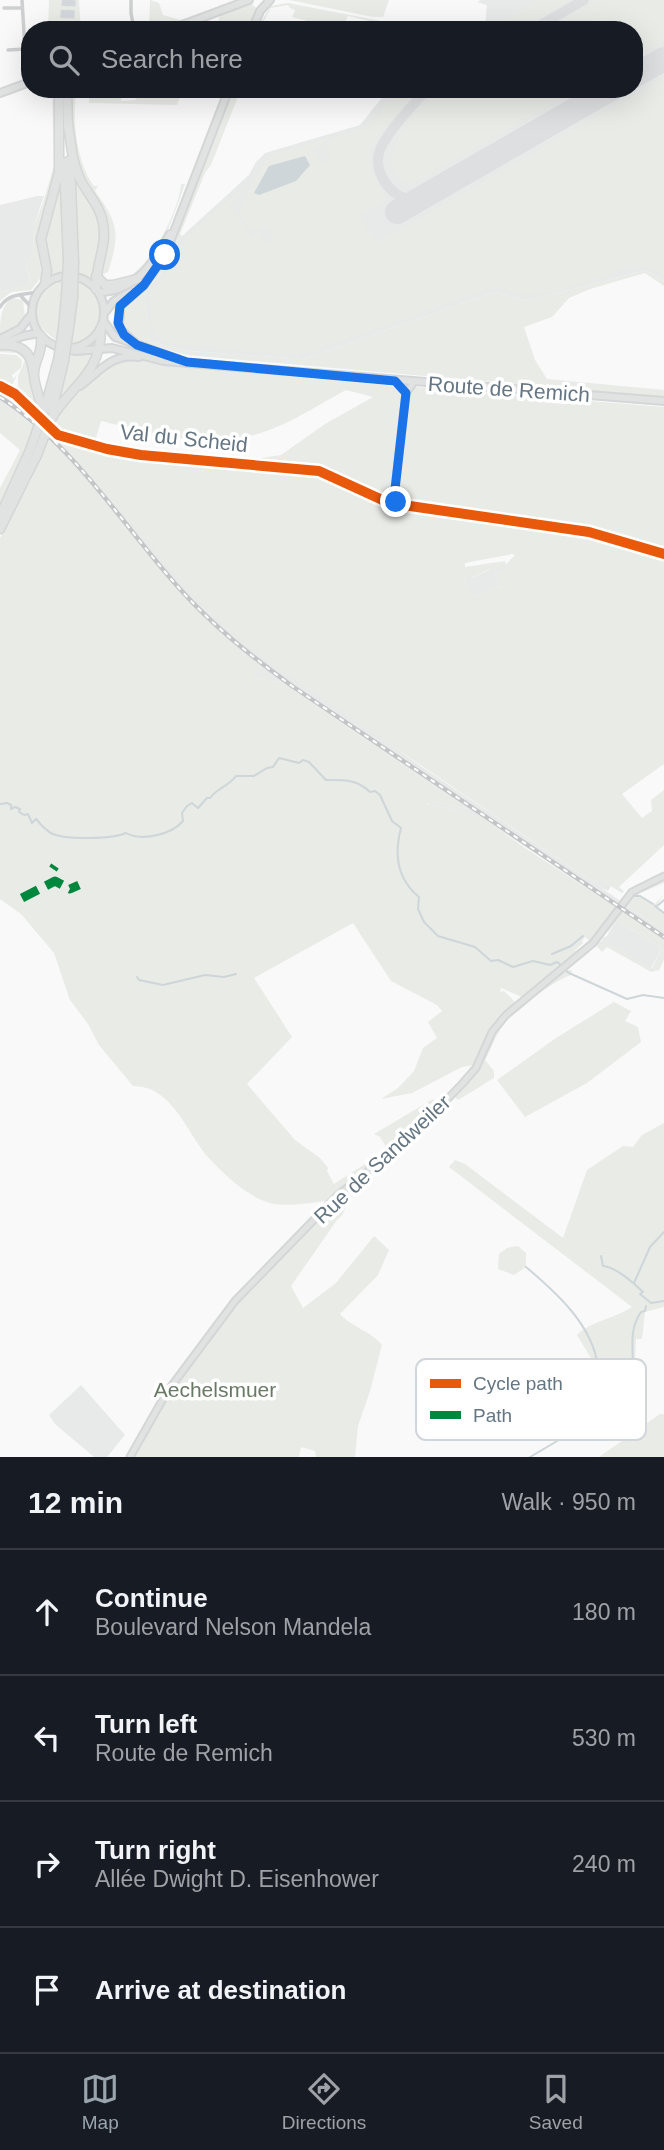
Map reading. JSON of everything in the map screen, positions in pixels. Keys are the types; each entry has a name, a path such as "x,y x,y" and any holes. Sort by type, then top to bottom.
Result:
{"highway":[{"path":"62,98 71,262"},
{"path":"45,284 47,270 41,239 59,172 62,98"},
{"path":"63,98 75,167 98,208 104,226 104,248 96,275 98,290"},
{"path":"0,529 34,453 61,360 70,296 68,123"},
{"path":"96,275 105,285 137,279"},
{"path":"46,418 90,372 99,348 102,325"},
{"path":"34,374 42,350 40,335"},
{"path":"0,345 15,345 26,351 32,360 46,418"},
{"path":"0,516 34,453"}],"main road":[{"path":"193,21 249,0"},
{"path":"256,0 268,2 257,21"},
{"path":"0,93 21,84"},
{"path":"137,345 119,328 119,310 123,302 144,285 165,255 225,98"},
{"path":"98,290 117,291 137,279 160,251 176,223"},
{"path":"0,339 20,329 32,310 38,292 45,284 62,276 87,280 98,290 105,312"},
{"path":"32,310 40,335 50,344 60,348 84,345 94,338 102,325 105,312 114,301 149,278"},
{"name":"Route de Remich","path":"102,325 115,337 187,362"},
{"path":"0,345 24,335 40,335"},
{"name":"Route de Remich","path":"60,348 76,351 99,348 127,350 164,361 664,401"},
{"path":"70,393 118,357 131,356 164,361"},
{"path":"395,381 406,393"},
{"path":"400,505 396,502 395,492 406,393 414,382"},
{"name":"Val du Scheid","path":"400,505 588,532 664,554"},
{"name":"Rue de Sandweiler","path":"130,1457 167,1392 236,1301 338,1195 421,1127 476,1068 499,1023 598,938 632,892 664,876"}],"street":[{"path":"22,0 23,21"},
{"path":"131,0 132,21"},
{"path":"4,8 22,8"},
{"path":"8,50 21,49"},
{"path":"0,307 5,299 38,292"},
{"path":"19,295 32,310"},
{"name":"Val du Scheid","path":"0,386 15,394 54,432 71,439 141,455 318,471 339,478 379,499 400,505"},
{"path":"379,499 395,492"}],"shaded area":[{"path":"664,0 664,281 643,271 527,301 495,292 304,359 190,351 150,342 144,291 160,275 181,237 249,175 265,153 360,125 382,98 643,98 643,21 485,21 487,5 477,2"},
{"path":"305,156 310,165 296,181 259,195 254,193 269,166"},
{"path":"44,196 34,225 33,253 26,265 31,283 0,292 0,205"},
{"path":"4,391 72,451 70,452 210,613 419,765 594,883 598,878 611,886 608,891 600,887 664,931 664,939 478,815 475,819 463,811 426,804 438,802 469,810 280,681 271,682 267,677 255,679 253,675 262,668 237,649 188,602 57,448 0,400 0,392"},
{"path":"505,561 506,565 495,576 500,586 476,596 470,592 464,580 467,575 472,578 491,569 493,572"},
{"path":"616,921 662,948 651,968 601,939 607,936"},
{"path":"81,1385 125,1435 107,1457 94,1457 55,1424 49,1415"}],"green space":[{"path":"49,0 79,0 80,21 48,21"},
{"path":"150,0 159,3 163,15 180,20 188,19 183,21 149,21"},
{"path":"289,0 389,0 383,17 373,17"},
{"path":"539,0 571,0 535,21 501,21"},
{"path":"597,0 664,0 664,40 643,52 643,21 561,21"},
{"path":"288,3 381,21 348,16 346,21 307,21 292,17 295,10 288,5 271,8 262,21 271,6"},
{"path":"245,4 252,4 256,8 251,21 218,21 219,17"},
{"path":"664,78 664,276 649,268 629,267 541,294 523,295 491,288 333,342 319,351 291,356 173,344 153,331 148,297 150,291 163,280 187,236 250,181 230,206 250,232 250,237 259,231 267,243 274,240 271,235 273,233 263,227 258,230 251,229 240,216 250,188 269,155 331,137 314,152 321,163 330,159 326,146 335,136 365,128 393,98 411,98 377,138 371,149 371,172 387,199 360,215 376,243 629,98 643,98 643,90"},
{"path":"52,98 54,98 57,166 36,239 42,276 31,290 11,292 0,301 0,292 31,282 26,265 33,253 34,225 54,165"},
{"path":"71,98 75,98 75,126 83,166 94,186 98,186 95,191 109,212 115,230 112,259 108,272 102,275 106,280 128,277 146,261 170,221 181,184 185,184 171,223 158,250 141,271 130,278 109,284 100,278 107,237 81,174 74,144"},
{"path":"89,98 121,98 121,101 137,98 180,98 177,105 89,103"},
{"path":"230,98 237,98 180,234 182,236 160,275 144,291 150,342 190,351 304,359 495,292 527,301 643,271 664,281 664,286 645,273 590,289 569,298 552,317 524,327 535,360 547,379 664,390 664,397 186,355 136,340 121,327 121,310 124,303 155,276 169,255"},
{"path":"432,98 562,98 412,184 400,179 392,162 399,138"},
{"path":"74,172 96,212 101,236 97,264 91,280 78,274"},
{"path":"61,177 63,273 52,276 45,236"},
{"path":"63,281 83,284 94,294 99,308 97,322 90,335 79,343 64,343 47,333 37,318 36,310 42,295 47,289"},
{"path":"12,298 23,300 25,317 15,329 0,336 3,310"},
{"path":"7,347 25,352 37,403 18,393 18,376 25,360 16,353 0,352 0,349"},
{"path":"94,351 90,365 62,398 59,397 69,354"},
{"path":"0,354 16,355 22,360 21,368 12,375 13,379 17,375 8,394 0,392"},
{"path":"136,358 158,364 387,385 401,390 403,397 392,490 386,496 380,496 354,482 350,484 320,471 340,483 346,492 358,490 389,505 593,534 664,556 664,764 622,794 642,818 652,811 651,800 664,790 664,845 619,887 624,891 622,893 598,878 594,883 266,660 229,631 196,599 71,450 51,431 56,414 68,397 82,389 112,362","holes":["346,390 373,397 325,424 281,455 255,459 142,450 108,444 96,438 101,421 156,434 193,439 249,436 287,423","515,555 495,576 500,587 494,586 476,596 470,591 464,580 467,575 471,578 490,569 493,573 505,561 465,567 465,563"]},
{"path":"416,387 664,407 664,551 590,528 398,500 407,394"},
{"path":"0,400 34,426 17,471 0,505 0,488 20,450 0,433"},
{"path":"48,439 203,616 262,668 253,675 255,678 268,677 271,682 280,681 469,810 438,802 426,804 463,811 475,818 478,814 616,907 591,942 585,937 583,943 573,952 583,946 585,948 528,994 522,997 501,988 500,992 504,991 516,1003 505,1012 502,1011 503,1014 487,1038 473,1069 411,1135 345,1184 329,1201 287,1205 271,1203 249,1193 227,1176 208,1157 168,1102 158,1093 133,1086 99,1045 88,1024 70,1000 54,953 21,914 0,899 0,538 31,480","holes":["353,923 391,981 437,1005 442,1011 428,1022 437,1038 423,1048 414,1071 398,1088 381,1099 412,1093 462,1067 474,1065 438,1105 433,1099 374,1134 380,1137 388,1150 368,1166 365,1164 334,1184 328,1168 320,1158 295,1140 247,1084 292,1037 254,978"]},
{"path":"664,877 664,883 638,894 655,904 664,894 656,906 664,913 664,931 625,904 635,892"},
{"path":"622,911 664,939 664,960 659,970 651,972 607,947 602,952 595,944 603,940 652,968 662,948 616,921 608,932 607,929"},
{"path":"565,970 572,970 571,975 534,997 503,1025 485,1060 494,1071 494,1078 458,1100 454,1096 474,1075 488,1045 508,1015"},
{"path":"614,1002 631,1011 625,1021 638,1027 641,1042 587,1083 525,1117 497,1080 556,1038"},
{"path":"664,1123 664,1307 645,1312 642,1339 636,1339 635,1359 591,1359 577,1335 588,1327 632,1307 449,1167 455,1160 465,1164 563,1238 587,1170 623,1146 633,1147 642,1135"},
{"name":"Aechelsmuer","path":"339,1196 347,1202 343,1214 291,1286 303,1308 336,1283 374,1236 389,1250 378,1275 340,1314 382,1345 358,1426 355,1457 316,1457 315,1451 301,1447 299,1457 132,1457 166,1397 237,1302"},
{"path":"518,1246 526,1253 526,1267 514,1275 498,1269 499,1254 507,1248"},
{"path":"664,1414 664,1457 599,1457 623,1440 646,1440 646,1424"}],"waterway":[{"path":"0,804 7,803 11,805 11,809 20,809 19,812 28,814 32,823 36,819 48,831 60,836 101,838 126,833 148,837 178,826 183,821 182,813 187,806 192,803 198,808 236,776 254,776 273,767 279,758 299,763 303,760 309,762 326,780 355,782 380,795 392,821 401,828 398,857 402,874 419,897 418,909 424,922 438,936 475,947 491,961 498,960 513,967 533,961 550,965 557,962 561,965"},
{"path":"632,896 640,896 653,904"},
{"path":"657,906 664,900"},
{"path":"655,906 664,913"},
{"path":"552,954 571,946 583,936"},
{"path":"565,970 627,999 643,995 664,998"},
{"path":"137,977 139,980 163,985 205,975 224,977 236,974"},
{"path":"634,1283 650,1247 664,1232"},
{"path":"601,1256 603,1266 614,1269 630,1281 651,1303 664,1301"},
{"path":"526,1267 572,1311 589,1337 596,1359"},
{"path":"633,1359 633,1332 637,1318 645,1311 646,1306"},
{"path":"530,1457 559,1440"}],"taxiway":[{"path":"548,21 584,0"},
{"path":"420,98 382,146 379,168 391,190 405,198 416,199 433,191"}],"runway":[{"path":"643,71 664,59"},
{"path":"397,212 595,98"}],"tunnel":[{"path":"64,21 66,0"},
{"path":"70,21 72,0"}],"railway":[{"path":"0,397 27,416 74,461 179,588 247,652 292,686 664,937"}],"marked path":[{"path":"22,898 55,881 70,889 79,885"}],"cycle path":[{"path":"0,386 15,394 58,435 107,449 141,455 319,471 389,503 589,532 664,554"}],"route":[{"path":"165,255 144,285 120,306 118,323 121,332 137,345 187,362 395,381 406,393 394,498 396,502"}]}
